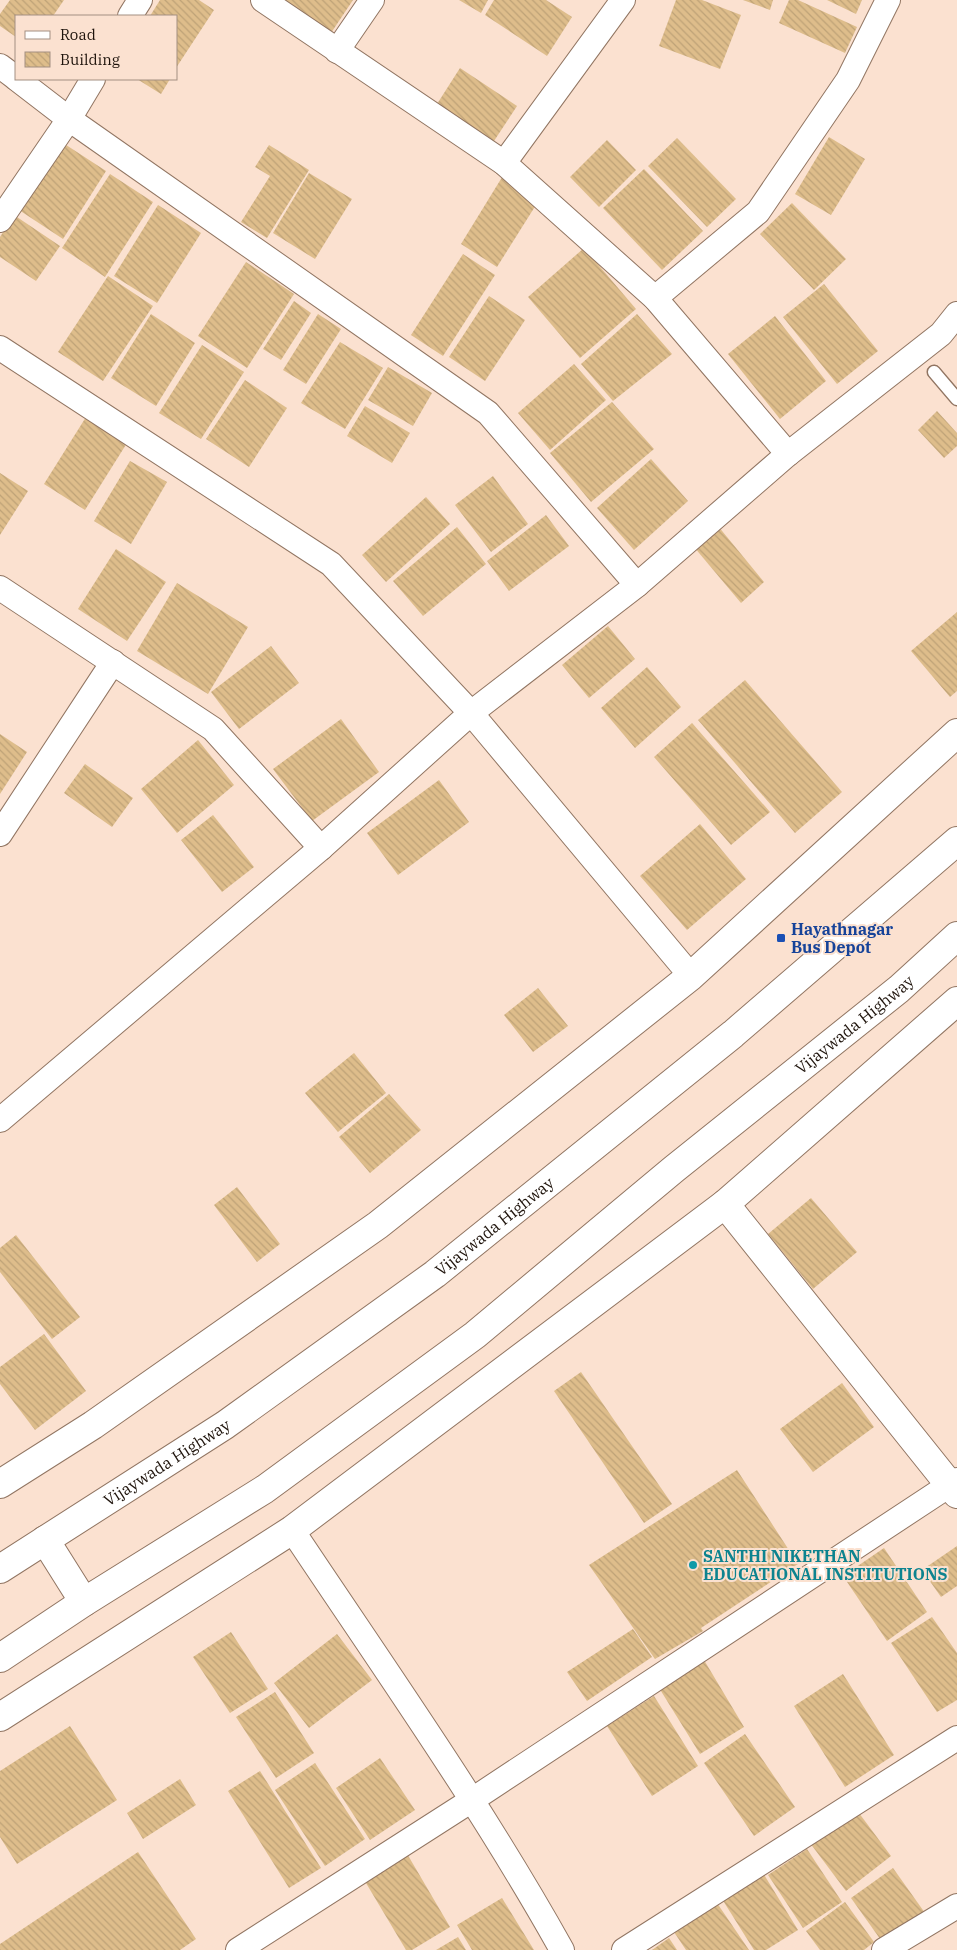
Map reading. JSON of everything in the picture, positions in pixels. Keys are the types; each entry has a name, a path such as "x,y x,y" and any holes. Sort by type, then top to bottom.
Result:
{"main road":[{"path":"0,1484 93,1425 378,1225 691,976 957,733"},
{"name":"Vijaywada Highway","path":"0,1569 224,1425 435,1274 733,1034 957,841"},
{"name":"Vijaywada Highway","path":"0,1658 84,1602 265,1489 475,1335 674,1169 899,989 957,936"},
{"path":"0,1717 292,1530 724,1204 957,1001"},
{"path":"724,1204 955,1486"},
{"path":"46,1540 84,1602"}],"street":[{"path":"131,15 140,0"},
{"path":"262,0 504,163 655,298 788,454"},
{"path":"337,50 372,0"},
{"path":"504,163 623,0"},
{"path":"655,298 758,212 848,80 888,0"},
{"path":"0,66 15,78"},
{"path":"17,80 69,119 488,413 637,585"},
{"path":"0,220 69,119 92,80"},
{"path":"0,1120 321,848 471,713 637,585 788,454 941,334 957,314"},
{"path":"0,348 331,564 471,713 691,976"},
{"path":"0,588 213,729 321,848"},
{"path":"4,821 113,662"},
{"path":"238,1950 955,1486"},
{"path":"292,1530 472,1800 537,1905 562,1950"},
{"path":"624,1950 957,1738"},
{"path":"884,1950 957,1906"}],"lane":[{"path":"934,372 957,398"}],"building":[{"path":"10,0 64,0 54,15 15,15 15,36 0,26 0,14"},
{"path":"160,0 199,0 214,10 178,65 178,15 151,15"},
{"path":"275,0 353,0 329,36"},
{"path":"459,0 488,0 481,13"},
{"path":"494,0 546,0 572,17 547,56 485,15"},
{"path":"676,0 702,0 741,15 720,69 659,46"},
{"path":"743,0 773,0 770,10"},
{"path":"789,0 798,0 857,27 845,53 779,23"},
{"path":"827,0 862,0 856,14"},
{"path":"460,68 517,106 494,141 437,104"},
{"path":"139,80 169,80 161,94"},
{"path":"829,137 865,159 831,215 795,194"},
{"path":"677,138 736,199 707,227 648,166"},
{"path":"607,140 636,170 599,207 570,177"},
{"path":"60,141 106,171 63,239 16,208"},
{"path":"269,145 309,170 267,238 241,222 270,176 255,167"},
{"path":"644,169 703,231 662,270 603,208"},
{"path":"309,173 352,199 315,259 273,233"},
{"path":"110,174 153,202 105,277 62,248"},
{"path":"504,174 541,197 497,267 461,244"},
{"path":"792,203 846,259 814,290 760,234"},
{"path":"158,205 201,233 157,303 114,276"},
{"path":"14,215 60,246 36,281 0,257 0,237"},
{"path":"584,248 636,309 580,358 528,297"},
{"path":"463,254 495,275 443,356 411,335"},
{"path":"246,262 294,294 247,368 198,336"},
{"path":"108,276 153,306 103,381 58,352"},
{"path":"824,284 878,351 837,384 783,317"},
{"path":"489,296 525,320 485,381 449,357"},
{"path":"294,301 311,313 281,360 263,349"},
{"path":"151,314 195,343 156,406 111,378"},
{"path":"318,314 341,329 306,384 283,370"},
{"path":"637,314 672,354 613,401 581,364"},
{"path":"775,316 826,381 780,419 728,354"},
{"path":"340,342 383,368 345,429 301,403"},
{"path":"202,345 244,372 201,439 159,413"},
{"path":"574,364 606,400 550,450 518,413"},
{"path":"388,367 432,393 413,426 368,400"},
{"path":"245,380 287,408 249,467 206,439"},
{"path":"612,402 654,449 591,502 550,453"},
{"path":"365,406 410,433 392,463 347,436"},
{"path":"937,411 957,433 957,446 944,458 918,430"},
{"path":"86,417 127,443 85,510 44,484"},
{"path":"651,459 688,501 634,550 597,508"},
{"path":"130,461 167,482 131,544 94,521"},
{"path":"0,473 28,491 0,535"},
{"path":"493,476 528,524 491,552 455,505"},
{"path":"426,497 450,524 386,582 362,555"},
{"path":"546,515 569,546 509,591 487,561"},
{"path":"718,526 764,582 741,603 694,547"},
{"path":"457,527 486,564 423,616 393,581"},
{"path":"116,549 166,582 127,641 78,609"},
{"path":"177,583 248,627 208,694 137,651"},
{"path":"957,612 957,691 950,697 911,651"},
{"path":"608,626 635,659 589,698 562,665"},
{"path":"271,646 299,683 239,729 211,692"},
{"path":"647,667 681,707 635,748 601,708"},
{"path":"745,680 842,792 795,833 698,720"},
{"path":"341,719 379,772 312,821 273,769"},
{"path":"692,723 770,812 731,845 654,757"},
{"path":"0,734 27,752 0,794"},
{"path":"198,740 234,785 177,833 141,789"},
{"path":"85,764 133,798 112,827 64,793"},
{"path":"439,780 469,822 398,875 367,833"},
{"path":"213,815 254,867 222,892 181,840"},
{"path":"700,824 746,879 687,930 640,876"},
{"path":"538,988 568,1026 533,1052 504,1015"},
{"path":"354,1053 386,1093 338,1132 305,1093"},
{"path":"389,1094 421,1130 370,1173 339,1137"},
{"path":"237,1187 280,1244 257,1262 214,1205"},
{"path":"811,1198 857,1252 813,1289 768,1234"},
{"path":"16,1235 80,1317 52,1339 0,1272 0,1248"},
{"path":"44,1334 86,1391 35,1430 0,1384 0,1367"},
{"path":"581,1372 672,1504 644,1523 554,1391"},
{"path":"842,1383 874,1427 813,1472 780,1429"},
{"name":"SANTHI NIKETHAN EDUCATIONAL INSTITUTIONS","path":"737,1470 798,1564 701,1628 703,1631 655,1659 589,1565"},
{"path":"957,1546 957,1586 941,1597 922,1570"},
{"path":"884,1548 927,1612 887,1641 843,1576"},
{"path":"932,1617 957,1653 957,1700 937,1712 891,1643"},
{"path":"633,1629 652,1657 587,1701 567,1672"},
{"path":"231,1632 268,1689 230,1713 193,1657"},
{"path":"337,1634 372,1680 309,1728 274,1683"},
{"path":"701,1655 744,1727 700,1754 656,1683"},
{"path":"843,1674 894,1755 845,1787 794,1706"},
{"path":"275,1692 314,1753 276,1778 236,1717"},
{"path":"654,1696 698,1766 652,1796 607,1726"},
{"path":"70,1726 117,1800 17,1864 0,1837 0,1771"},
{"path":"745,1734 795,1807 754,1836 704,1763"},
{"path":"380,1758 415,1810 370,1840 336,1788"},
{"path":"315,1763 365,1839 325,1866 275,1790"},
{"path":"260,1771 321,1868 289,1888 228,1791"},
{"path":"180,1779 196,1805 143,1839 127,1813"},
{"path":"856,1809 891,1856 846,1891 810,1843"},
{"path":"807,1849 842,1902 803,1928 768,1875"},
{"path":"138,1852 196,1939 180,1950 0,1950 0,1944"},
{"path":"406,1852 450,1927 412,1950 406,1950 363,1878"},
{"path":"893,1868 925,1913 883,1943 851,1898"},
{"path":"763,1873 798,1930 766,1950 754,1950 722,1899"},
{"path":"502,1898 534,1950 472,1950 457,1925"},
{"path":"845,1902 874,1942 864,1950 820,1950 806,1931"},
{"path":"717,1903 749,1950 686,1950 674,1932"},
{"path":"458,1937 466,1950 436,1950"},
{"path":"669,1938 677,1950 652,1950"}],"place":[{"name":"Hayathnagar Bus Depot","path":"781,938"},
{"name":"SANTHI NIKETHAN EDUCATIONAL INSTITUTIONS","path":"693,1565"}]}
